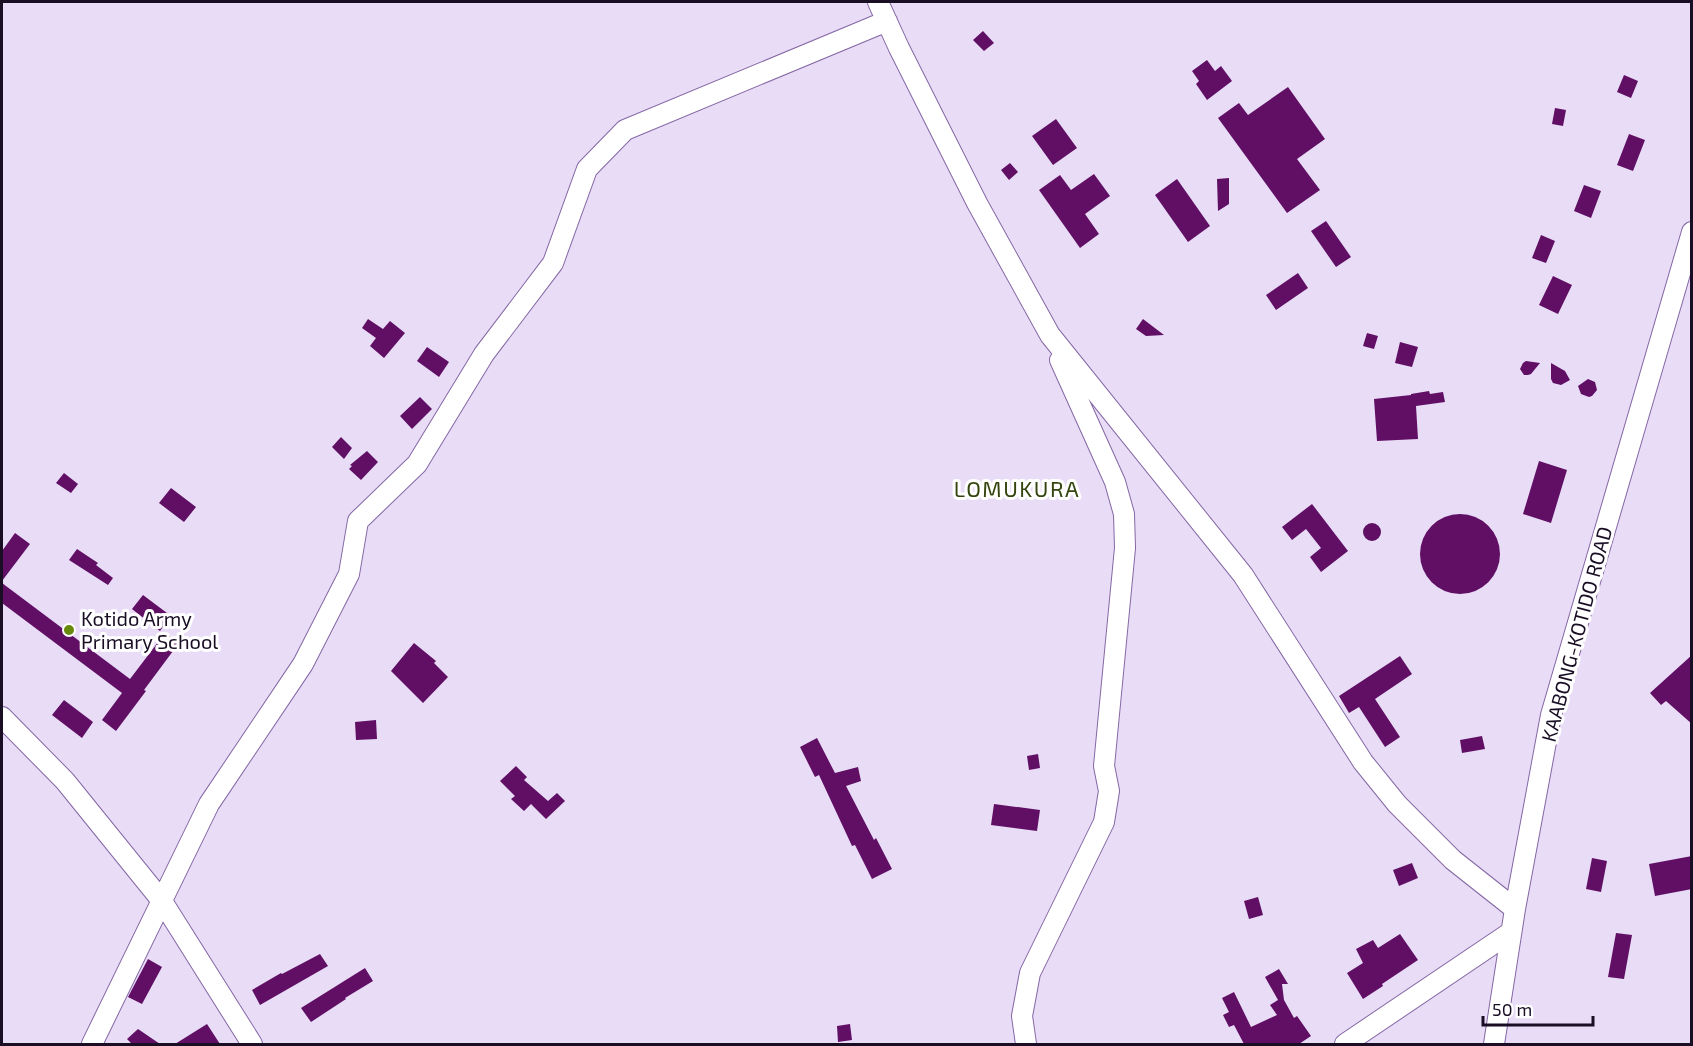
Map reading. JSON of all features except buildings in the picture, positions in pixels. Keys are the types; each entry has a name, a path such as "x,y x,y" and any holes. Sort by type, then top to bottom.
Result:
{"street":[{"path":"878,2 898,48 977,202 1050,335 1115,482 1124,514 1125,548 1104,766 1109,791 1104,822 1030,973 1022,1016 1026,1044"},
{"path":"92,1044 210,804 303,664 350,574 358,521 417,464 484,354 553,263 586,169 625,130 886,21"},
{"name":"KAABONG-KOTIDO ROAD","path":"1494,1044 1511,932 1551,715 1692,232"},
{"path":"1050,335 1244,576 1369,771 1397,804 1453,860 1515,909"},
{"path":"2,717 65,781 162,901 252,1044"},
{"path":"1345,1044 1511,932"}],"place":[{"name":"Kotido Army Primary School","path":"69,630"}],"district":[{"name":"LOMUKURA","path":"1017,488"}]}
